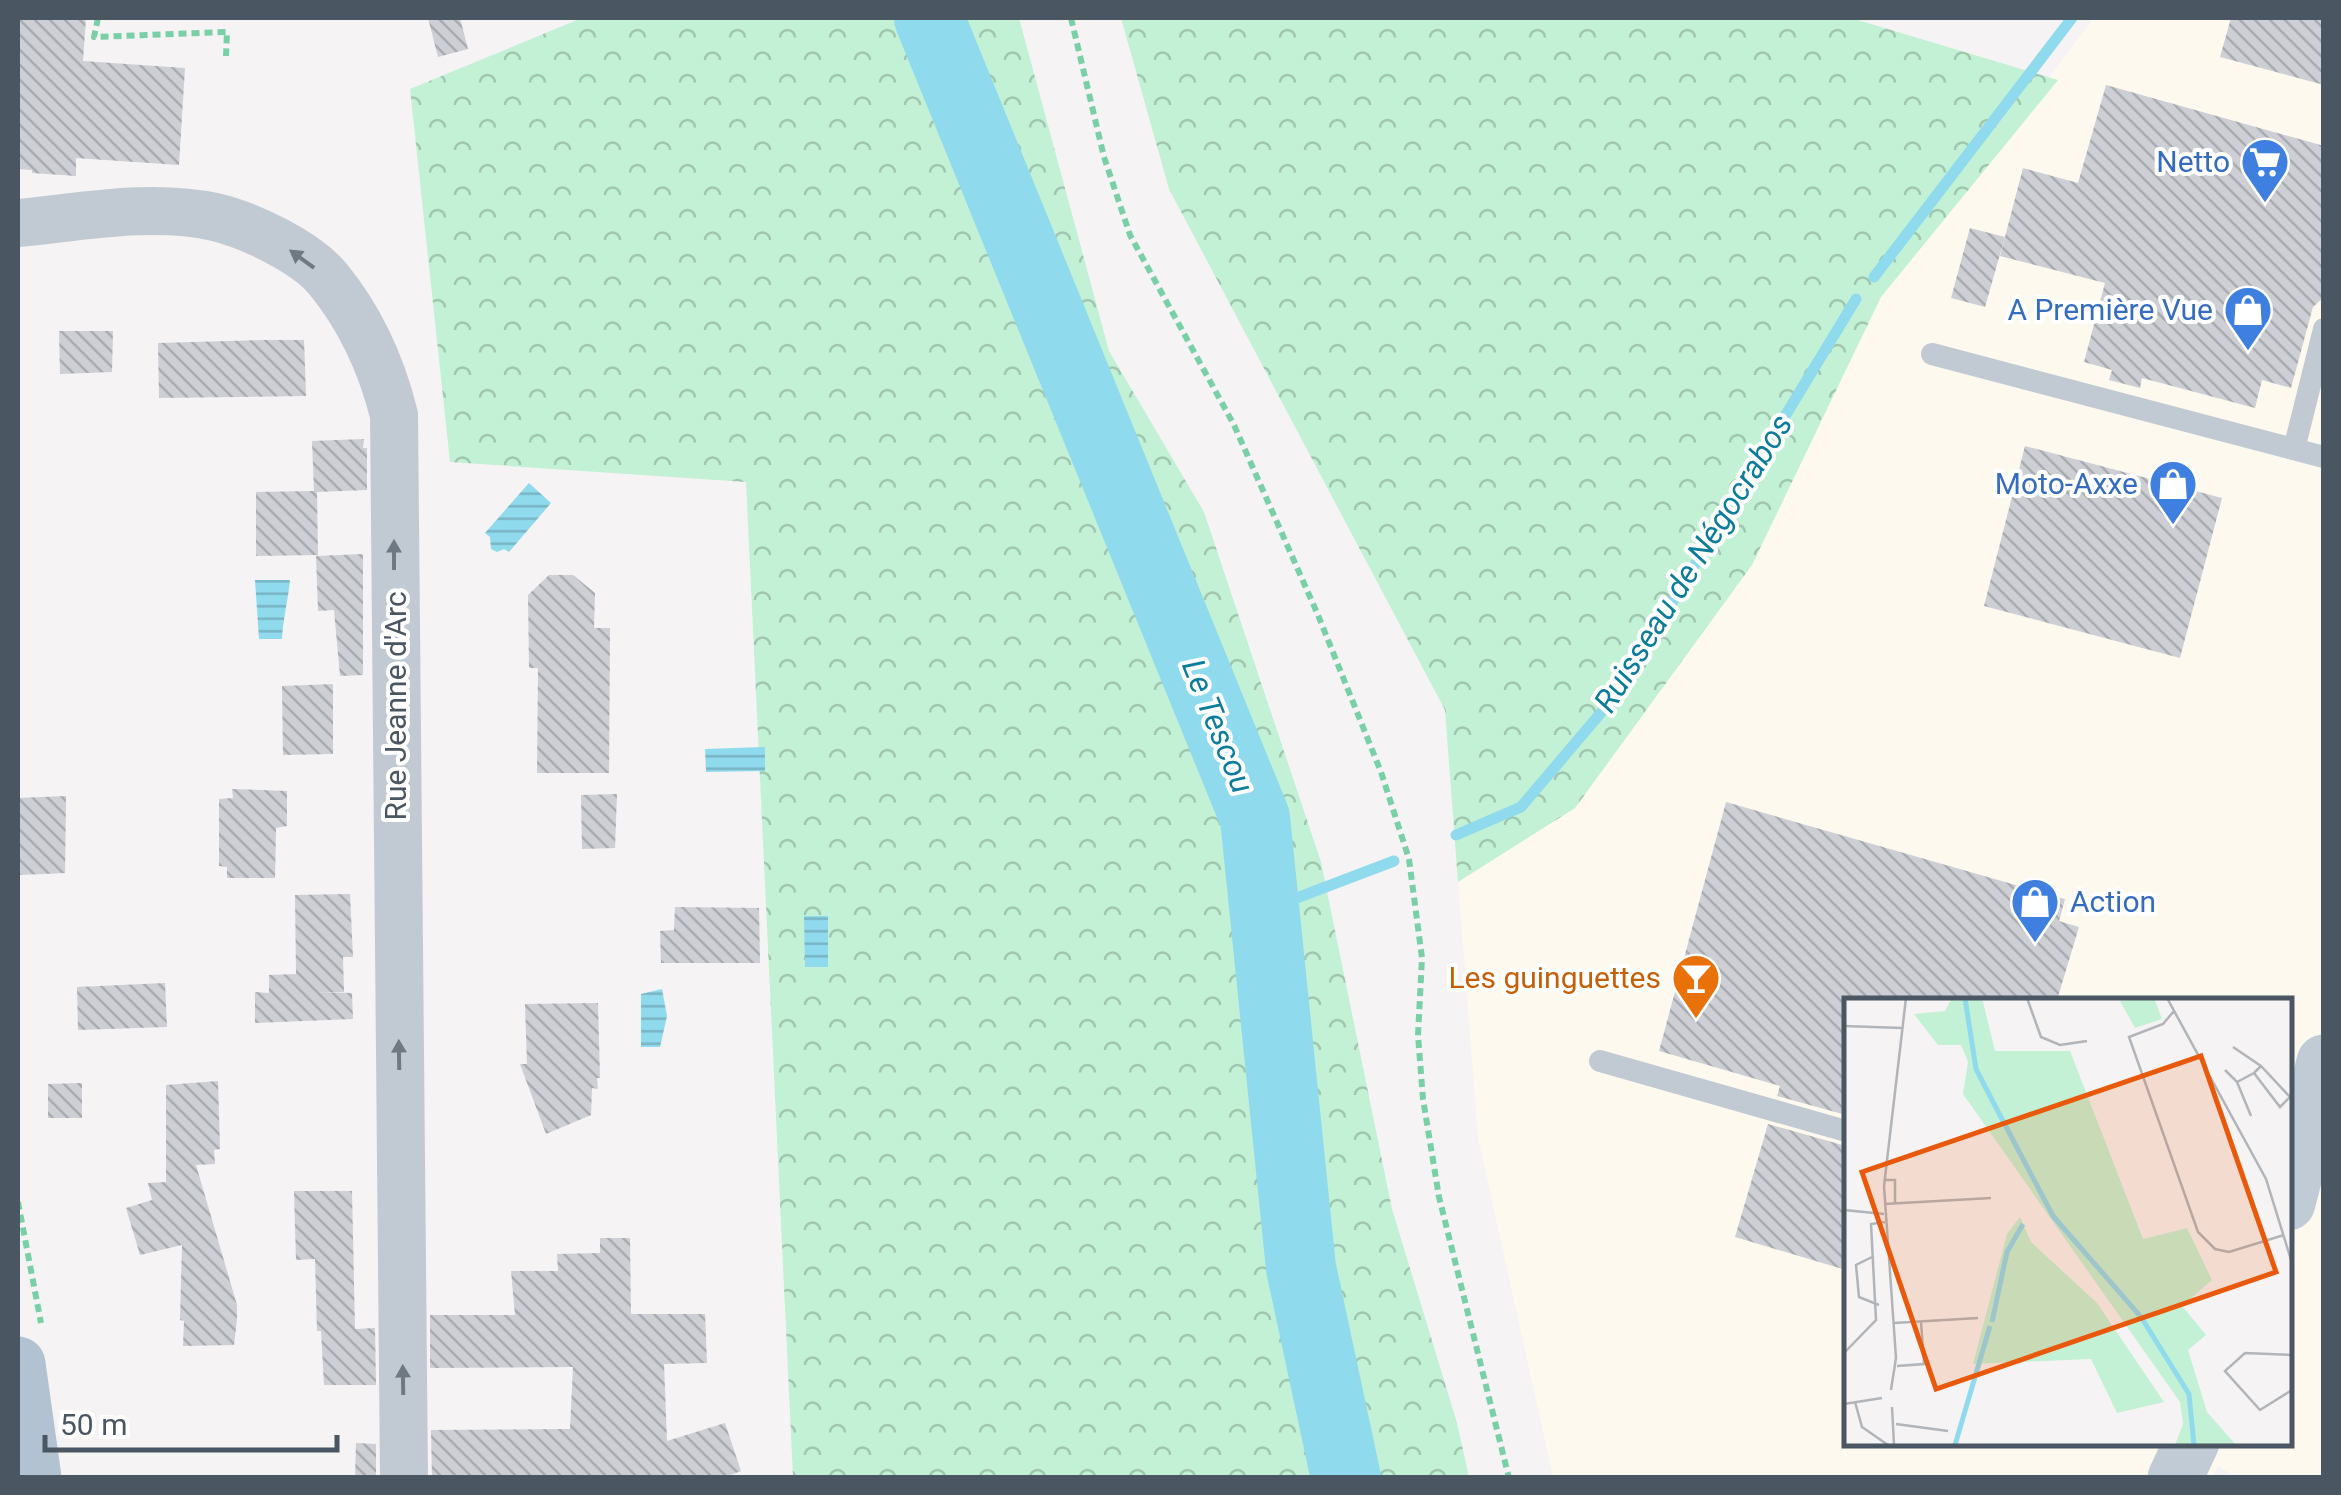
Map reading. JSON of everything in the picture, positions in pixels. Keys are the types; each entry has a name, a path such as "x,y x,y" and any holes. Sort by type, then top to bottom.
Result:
{"main road":[{"path":"2303,1174 2324,1062"},
{"path":"18,1364 34,1478"},
{"path":"2176,1478 2191,1445"}],"street":[{"name":"Rue Jeanne d'Arc","path":"18,223 136,212 214,216 244,226 284,246 326,277 369,343 388,389 394,415 404,1478"}],"lane":[{"path":"2294,449 2324,329"},
{"path":"1932,354 2324,457"},
{"path":"1600,1061 1844,1130"}],"path":[{"path":"98,18 94,37 228,32 226,56"},
{"path":"1071,18 1104,157 1130,234 1234,425 1367,737 1408,859 1422,958 1418,1034 1432,1158 1510,1478"}],"shaded area":[{"path":"2094,18 2323,18 2323,1477 2235,1477 2218,1466 2212,1478 1553,1477 1478,1138 1458,882 1575,808 1752,565 1881,297"}],"green space":[{"path":"582,18 1019,18 1109,351 1204,512 1321,862 1392,1209 1457,1423 1469,1477 793,1477 746,482 450,462 410,89"},
{"path":"1121,18 1851,18 2058,80 1881,297 1752,565 1575,808 1458,882 1445,710 1169,189"}],"water":[{"path":"529,483 551,503 509,552 491,549 490,537 485,533"},
{"path":"255,580 290,580 282,639 259,639"},
{"path":"765,747 765,771 706,772 705,749"},
{"path":"804,916 828,916 828,967 805,967"},
{"path":"662,989 667,1016 660,1047 641,1047 641,994"}],"building":[{"path":"18,18 86,18 83,61 185,68 179,165 76,158 76,176 18,169"},
{"path":"428,18 460,18 468,49 438,57"},
{"path":"2231,18 2324,18 2324,85 2220,57"},
{"path":"2106,85 2324,146 2324,297 2313,307 2291,388 2262,380 2255,408 2142,378 2140,388 2109,380 2112,370 2084,362 2105,283 2000,256 2023,168 2078,183"},
{"path":"1970,228 2005,237 1985,307 1951,298"},
{"path":"59,331 113,331 112,372 60,374"},
{"path":"304,340 306,396 159,398 158,343"},
{"path":"364,439 367,490 317,492 318,555 256,556 256,492 314,491 312,441"},
{"path":"2025,446 2222,498 2180,658 1984,606"},
{"path":"363,554 363,675 340,676 334,610 318,611 316,556"},
{"path":"549,575 573,575 595,593 594,628 610,628 609,773 537,773 538,668 529,668 528,595"},
{"path":"333,684 333,754 283,755 282,686"},
{"path":"232,789 287,791 287,826 276,828 275,878 227,878 227,867 219,866 219,799 233,798"},
{"path":"617,794 615,848 582,849 581,795"},
{"path":"66,796 65,873 20,875 18,798"},
{"path":"1726,802 2065,899 2059,921 2079,927 2058,998 1844,998 1844,1114 1777,1096 1780,1086 1659,1051"},
{"path":"350,894 353,957 343,957 344,992 318,992 352,993 353,1019 255,1023 255,992 269,993 269,975 296,974 295,895"},
{"path":"675,907 759,908 760,963 661,963 660,931 674,930"},
{"path":"165,983 167,1027 78,1030 77,987"},
{"path":"598,1003 600,1078 598,1089 592,1088 591,1115 546,1134 520,1064 527,1064 525,1004"},
{"path":"218,1081 220,1149 214,1150 215,1164 196,1165 237,1305 234,1345 183,1346 182,1245 140,1255 126,1208 152,1200 148,1183 166,1182 166,1085"},
{"path":"82,1083 82,1118 48,1118 48,1084"},
{"path":"1768,1124 1844,1145 1844,1269 1735,1237"},
{"path":"294,1191 352,1191 355,1329 375,1328 376,1385 324,1385 321,1331 317,1331 315,1259 296,1260"},
{"path":"600,1238 630,1238 631,1314 705,1314 707,1363 664,1364 667,1441 725,1423 741,1471 723,1478 432,1478 431,1430 570,1429 573,1367 430,1368 430,1315 515,1315 511,1271 558,1271 557,1254 600,1253"},
{"path":"356,1443 376,1444 376,1478 355,1478"}],"waterway":[{"name":"Le Tescou","path":"929,18 1255,818 1301,1268 1346,1478"},
{"name":"Ruisseau de Négocrabos","path":"1874,277 2072,18"},
{"name":"Ruisseau de Négocrabos","path":"1456,835 1521,807 1616,695 1856,299"},
{"name":"Ruisseau de Négocrabos","path":"1265,910 1394,861"}],"place":[{"name":"Netto","path":"2265,204"},
{"name":"A Première Vue","path":"2248,352"},
{"name":"Moto-Axxe","path":"2173,526"},
{"name":"Action","path":"2035,944"},
{"name":"Les guinguettes","path":"1696,1020"}]}
